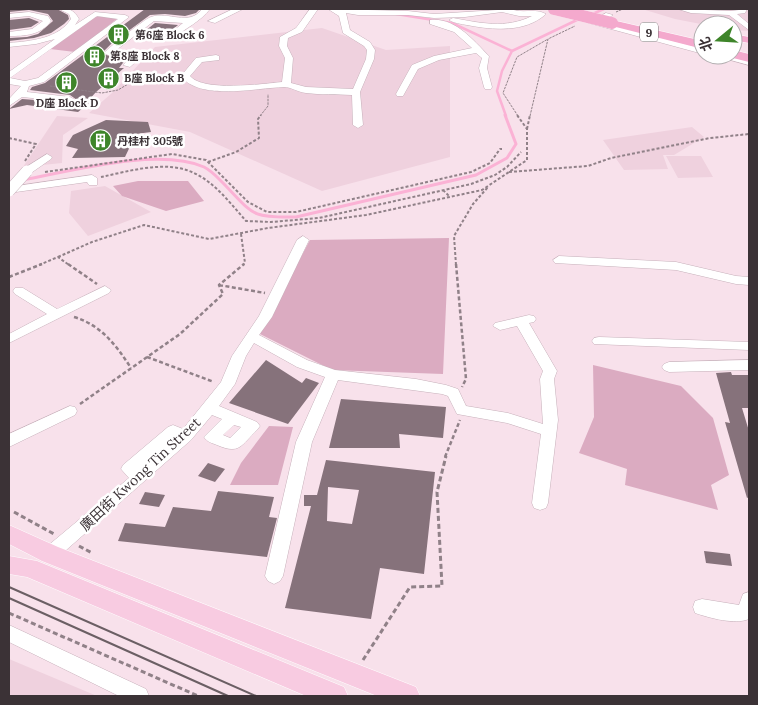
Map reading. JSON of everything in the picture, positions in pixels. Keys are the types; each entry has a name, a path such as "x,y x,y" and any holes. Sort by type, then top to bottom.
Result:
{"highway":[{"name":"9","path":"554,9 614,18 693,44"},
{"name":"9","path":"580,9 693,36"},
{"path":"614,18 685,28"}],"main road":[{"path":"9,534 50,554 408,696"},
{"path":"13,562 333,696"}],"street":[{"path":"9,45 33,42 64,32 72,25 74,19 72,13 63,9"},
{"path":"172,35 190,21 201,16 206,9"},
{"path":"212,21 239,9"},
{"path":"286,84 289,58 283,46 284,37 299,30 305,24 309,13 314,9"},
{"path":"335,9 387,14 454,26 486,58 483,68 488,87"},
{"path":"335,9 342,15 346,31 367,44 371,50 370,59 356,92 358,125"},
{"path":"376,9 387,14 416,12 420,9"},
{"path":"408,12 434,16 451,16 506,9 519,14 542,14 527,22 509,27 494,28 447,19"},
{"path":"534,9 560,15 572,9"},
{"path":"682,9 691,12 731,13 742,11 743,9"},
{"path":"69,60 73,59 128,18 86,11"},
{"path":"731,13 749,28"},
{"path":"9,16 34,14 43,16 48,21 45,26 37,30 9,34"},
{"path":"9,80 39,54 95,14"},
{"path":"9,80 30,83 44,78 124,17"},
{"path":"593,24 614,18"},
{"path":"109,51 152,19 190,21"},
{"path":"593,24 693,49"},
{"path":"87,49 137,56 127,65"},
{"path":"400,94 415,67 437,58 478,50"},
{"path":"13,53 39,54"},
{"path":"9,67 20,60 13,53"},
{"path":"216,58 199,60 185,76 191,82 211,87 266,87 286,84 306,90 356,92"},
{"path":"9,103 21,94 30,83"},
{"path":"21,94 70,100"},
{"path":"9,190 25,173 47,157"},
{"path":"9,190 93,180"},
{"name":"廣田街 Kwong Tin Street","path":"50,554 140,477 129,470 173,431 186,436 210,408 226,387 251,336 265,317 303,240"},
{"path":"559,260 676,266 736,280 749,281"},
{"path":"9,340 106,290"},
{"path":"18,291 57,315"},
{"path":"500,326 525,320 550,371 546,379 551,420 540,503"},
{"path":"251,336 307,365 334,375 432,387 453,394 459,408 462,410 508,418 550,431"},
{"path":"598,341 749,346"},
{"path":"669,367 749,365"},
{"path":"274,576 304,442 328,383 334,375"},
{"path":"210,408 252,426 232,445 212,437 232,418"},
{"path":"9,441 70,411"},
{"path":"702,607 742,614 746,612 749,600"},
{"path":"9,633 139,696"}],"path":[{"path":"527,130 503,93 517,57 550,36 582,23 593,24"},
{"path":"9,277 92,242 144,225 209,239 268,228 366,215 482,190 526,160 527,130 548,39"},
{"path":"30,83 102,92 118,90 140,78 185,76"},
{"path":"208,162 236,152 259,138 258,120 268,106 268,91 266,87"},
{"path":"508,172 588,166 611,158 710,138 749,134"},
{"path":"9,138 36,144 20,168 25,173 172,154 206,160 248,202 267,212 296,212 471,172 490,162 502,149"},
{"path":"322,222 482,180 502,172 521,152"},
{"path":"93,180 143,169 165,168 191,172 206,181 246,221 299,222 356,212"},
{"path":"453,394 464,385 466,379 454,236 473,204 491,184"},
{"path":"443,190 450,196"},
{"path":"218,285 245,263 241,234"},
{"path":"58,257 106,290"},
{"path":"218,285 276,295"},
{"path":"70,411 180,334 223,294 218,285"},
{"path":"57,315 85,319 111,339 131,368"},
{"path":"147,356 226,387"},
{"path":"362,662 410,587 442,586 437,492 444,460 458,429 462,410"},
{"path":"9,613 198,696"}],"shaded area":[{"path":"642,9 749,9 749,31 743,31 743,15 693,15 693,22"},
{"path":"94,17 118,18 75,52 50,49"},
{"path":"322,28 386,50 450,46 450,157 322,191 190,132 89,113 112,93 155,47"},
{"path":"57,116 88,118 63,135 62,163 23,167"},
{"path":"692,127 704,137 674,155 663,155 668,169 624,170 603,140"},
{"path":"666,156 701,156 713,177 678,178"},
{"path":"138,181 188,181 204,201 166,211 122,196 113,186"},
{"path":"105,186 151,212 88,236 69,213 71,191"},
{"path":"449,238 443,374 332,370 260,334 310,240"},
{"path":"593,365 681,386 713,418 729,475 711,485 718,510 625,485 627,469 579,453 594,417"},
{"path":"269,426 293,427 278,485 230,485 241,463"},
{"path":"9,659 97,696 9,696"}],"building":[{"path":"9,9 57,9 68,15 69,19 51,33 34,38 9,41 9,38 38,34 53,21 48,14 29,10 9,12"},
{"path":"145,9 200,9 196,13 185,16 150,15 112,43 101,54 126,59 119,68 124,68 96,92 88,101 89,103 78,112 27,105 9,109 22,99 74,103 77,100 70,95 30,90 32,87 45,83"},
{"path":"29,18 39,22 31,27 9,30 9,20"},
{"path":"155,23 178,25 167,34 167,38 140,35"},
{"name":"丹桂村 305號","path":"106,120 148,122 151,132 136,134 125,157 72,158 78,149 66,146 73,135"},
{"path":"266,360 302,383 306,378 319,383 288,424 229,403"},
{"path":"731,372 732,375 749,375 749,408 742,408 749,431 749,497 747,498 725,422 730,423 716,373"},
{"path":"341,399 446,407 443,438 399,434 400,448 329,448"},
{"path":"326,460 435,472 424,574 380,568 371,619 285,608 311,506 304,506 304,495 317,495","holes":["328,487 359,490 352,524 327,521"]},
{"path":"208,463 225,469 215,482 198,476"},
{"path":"218,491 274,497 269,517 277,518 267,557 118,541 125,523 165,527 173,507 211,511"},
{"path":"145,492 165,495 159,507 139,504"},
{"path":"704,551 730,554 732,566 706,563"}],"waterway":[{"path":"590,15 604,9"},
{"path":"396,14 452,23 512,51"},
{"path":"512,51 579,19"},
{"path":"506,116 497,91 502,71 512,51"},
{"path":"23,180 89,167 140,160 163,159 185,161 210,170 254,212 270,217 296,217 476,175 507,158 516,144 505,115"}],"tram line":[{"path":"9,587 256,696"},
{"path":"9,598 228,696"}],"place":[{"name":"第6座 Block 6","path":"119,35"},
{"name":"第8座 Block 8","path":"94,56"},
{"name":"B座 Block B","path":"108,78"},
{"name":"D座 Block D","path":"67,82"},
{"name":"丹桂村 305號","path":"101,141"}]}
